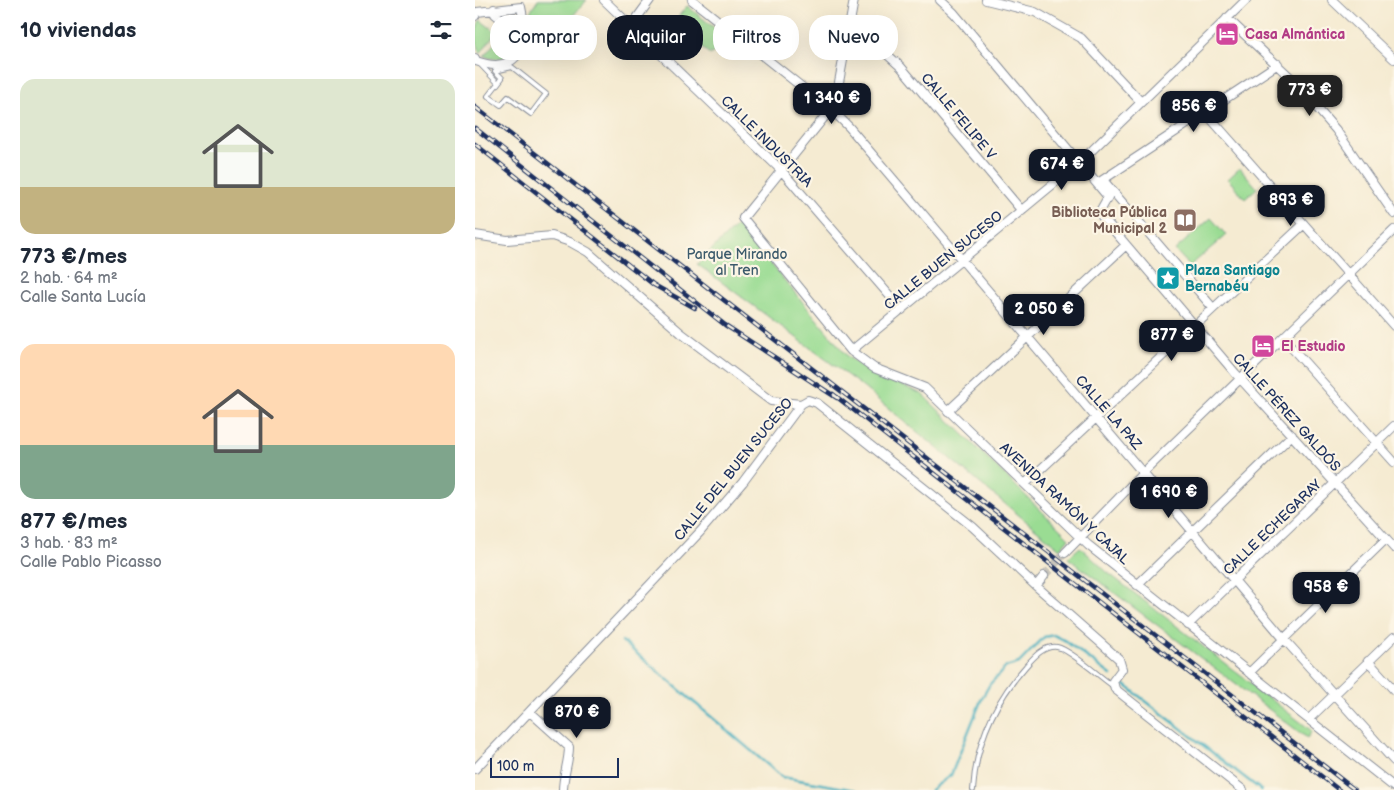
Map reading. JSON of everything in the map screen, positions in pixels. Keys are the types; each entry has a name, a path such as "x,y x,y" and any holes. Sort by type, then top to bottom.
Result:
{"street":[{"name":"CALLE INDUSTRIA","path":"603,0 619,15"},
{"path":"639,15 650,0"},
{"name":"CALLE LA PAZ","path":"692,0 831,110 849,127 1284,638 1394,761"},
{"path":"851,15 854,0"},
{"path":"940,0 954,13 1080,162 1101,182 1213,308"},
{"path":"986,0 1035,12 1076,35 1141,102"},
{"name":"CALLE BUEN SUCESO","path":"851,352 1080,162 1246,0"},
{"path":"1332,0 1394,59"},
{"path":"475,16 477,12 523,3"},
{"path":"494,9 496,15"},
{"path":"1227,18 1278,64 1336,130 1394,214"},
{"path":"475,60 497,66 510,60"},
{"name":"CALLE INDUSTRIA","path":"666,60 781,170 902,310"},
{"path":"781,170 831,110 836,101 843,60"},
{"name":"CALLE FELIPE V","path":"892,60 1022,211"},
{"path":"1101,182 1278,64"},
{"path":"1205,112 1394,326"},
{"name":"AVENIDA RAMÓN Y CAJAL","path":"781,170 743,218 851,352 875,368 925,388 1078,536 1137,585 1394,788"},
{"name":"CALLE PÉREZ GALDÓS","path":"1101,182 1108,197 1099,213 1241,379 1394,548"},
{"path":"1025,484 1303,224"},
{"path":"1065,553 1078,536 1394,230"},
{"path":"475,235 507,240 552,236 570,242 588,252 681,333 771,401 801,404"},
{"path":"948,411 1126,245"},
{"path":"1283,338 1394,462"},
{"name":"CALLE DEL BUEN SUCESO","path":"475,769 700,532 743,482 801,404 807,400 817,403 973,527 1036,586 1119,659 1122,668 1113,681 1113,686"},
{"name":"CALLE ECHEGARAY","path":"1188,625 1394,426"},
{"path":"1137,585 1292,435"},
{"path":"1249,672 1386,539"},
{"path":"1036,586 1044,576"},
{"path":"1309,719 1394,637"},
{"path":"1368,661 1394,690"},
{"path":"1113,686 1243,790"},
{"path":"530,712 569,746 569,761 563,778 563,790"}],"lane":[{"path":"475,60 498,83"},
{"path":"512,67 546,94 531,114 508,96 501,106 488,96 498,83 502,78 495,71 512,67"},
{"path":"973,790 978,753 990,718 1008,687 1042,651 1054,646 1064,650 1113,686"}],"green space":[{"path":"538,0 587,0 574,15 535,15 530,12"},
{"path":"687,6 698,15 680,15"},
{"path":"703,19 713,27 713,53 711,55 703,49"},
{"path":"480,20 490,28 490,40 480,54 476,37"},
{"path":"490,49 490,58 484,56"},
{"path":"1240,168 1257,188 1245,199 1228,179"},
{"path":"1211,218 1226,235 1190,266 1175,250"},
{"name":"Parque Mirando al Tren","path":"738,224 848,357 867,370 922,394 1069,538 1060,549 859,384 697,264"},
{"path":"1080,547 1107,572 1312,731 1307,738 1068,558"}],"waterway":[{"path":"931,790 951,775 982,698 990,684 1006,667 1019,663 1044,637 1054,635 1064,640 1111,675"},
{"path":"622,641 782,777 856,790"},
{"path":"1121,682 1261,790"}],"tunnel":[{"path":"1044,576 1065,553"}],"railway":[{"path":"475,107 1355,790"},
{"path":"475,128 725,325 837,398"},
{"path":"475,144 654,285 695,308"},
{"path":"833,394 1339,790"}],"place":[{"name":"Casa Almántica","path":"1227,34"},
{"name":"Biblioteca Pública Municipal 2","path":"1185,220"},
{"name":"Plaza Santiago Bernabéu","path":"1168,278"},
{"name":"El Estudio","path":"1263,346"}]}
